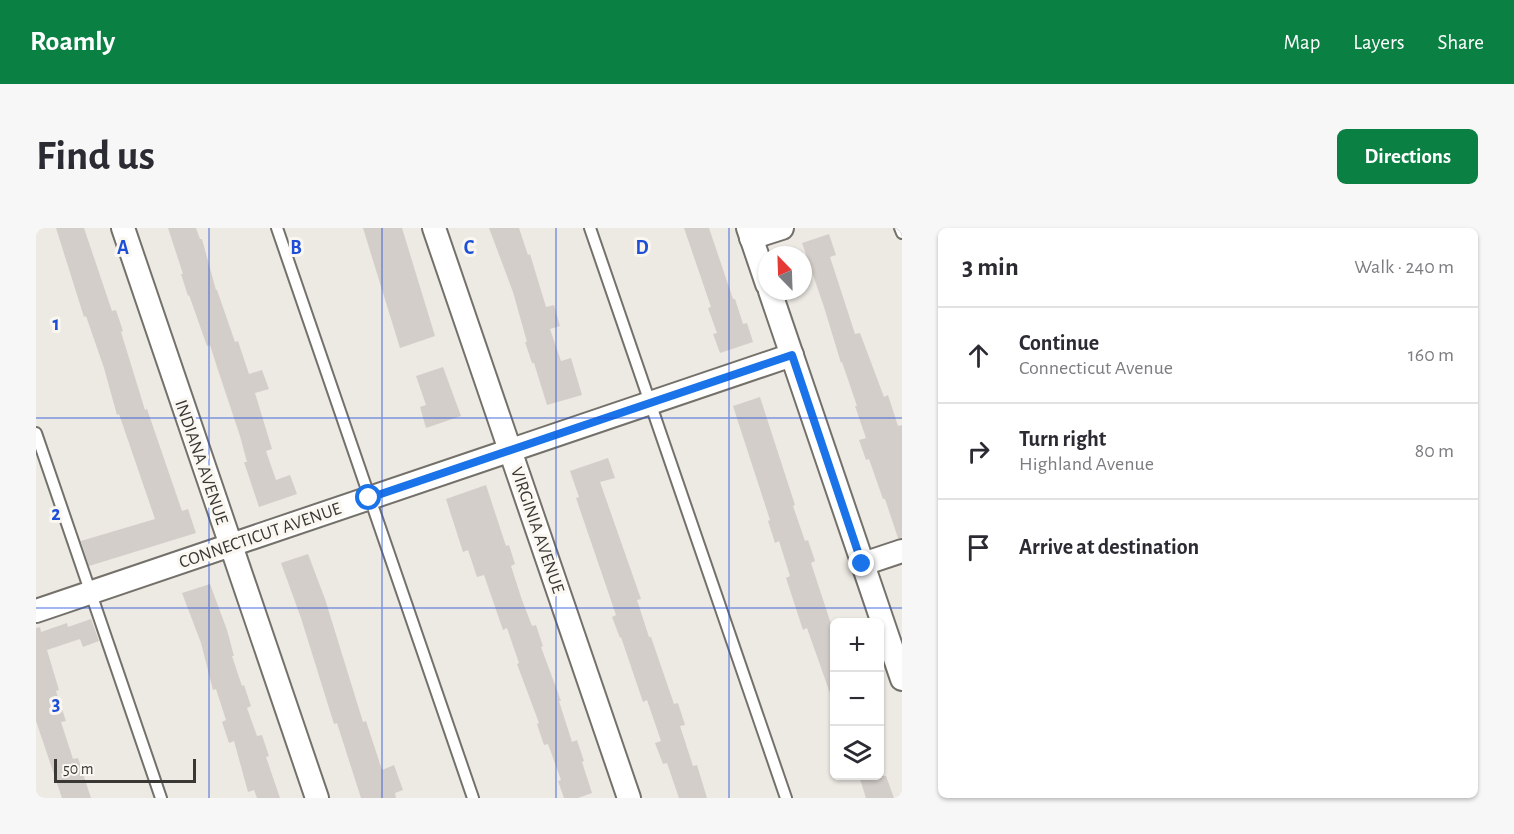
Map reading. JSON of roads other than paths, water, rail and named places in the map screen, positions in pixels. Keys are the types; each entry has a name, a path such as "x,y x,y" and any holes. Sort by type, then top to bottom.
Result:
{"street":[{"name":"INDIANA AVENUE","path":"123,228 317,798"},
{"name":"VIRGINIA AVENUE","path":"435,228 629,798"},
{"path":"758,258 749,233 782,228"},
{"path":"773,300 902,679"},
{"name":"CONNECTICUT AVENUE","path":"36,611 792,355"},
{"path":"862,564 902,551"}],"lane":[{"path":"277,228 473,798"},
{"path":"590,228 786,798"},
{"path":"900,228 902,233"},
{"path":"36,433 161,798"}]}
